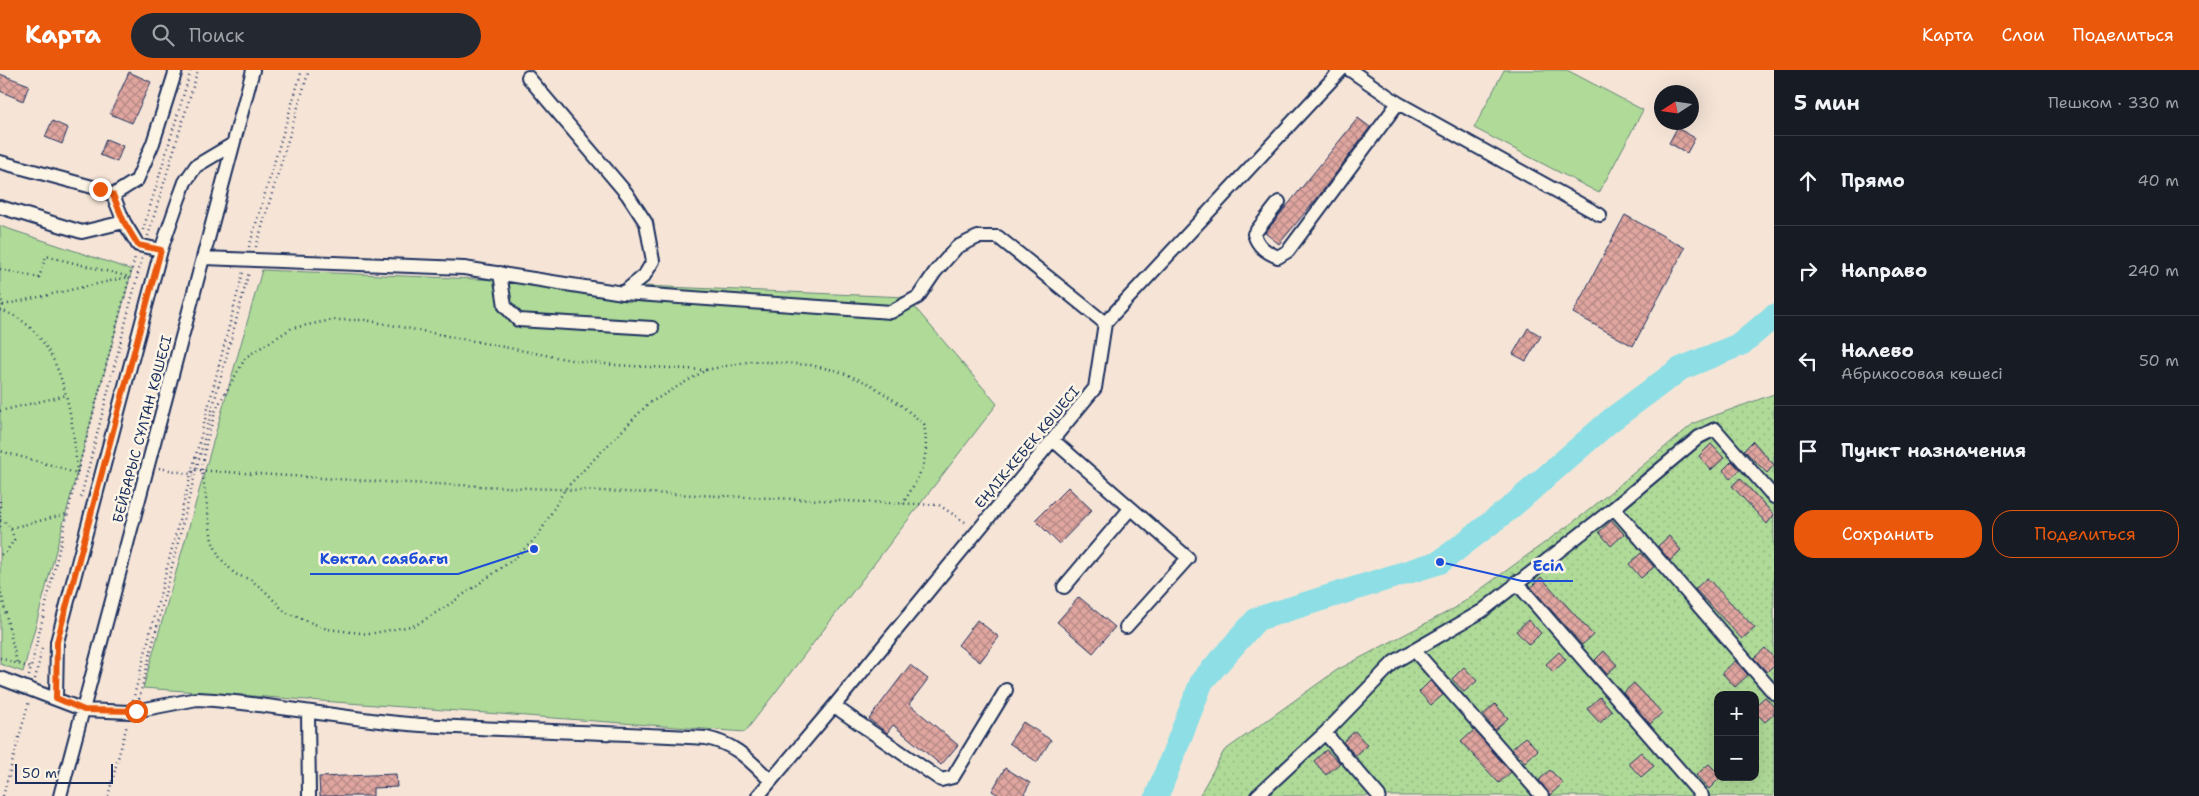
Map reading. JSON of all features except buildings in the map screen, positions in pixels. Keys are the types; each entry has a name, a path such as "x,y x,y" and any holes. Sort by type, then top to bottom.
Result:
{"street":[{"path":"113,195 136,180 153,143 176,70"},
{"name":"БЕЙБАРЫС СҰЛТАН КӨШЕСІ","path":"60,796 253,70"},
{"path":"204,258 464,268 623,293 891,312 918,297 935,272 957,247 978,237 998,237 1105,323 1341,70"},
{"path":"1350,70 1398,103 1600,215"},
{"path":"528,78 627,194 646,223 653,261 644,276 623,293"},
{"path":"1279,202 1254,234 1257,243 1264,250 1278,257 1288,251 1398,103"},
{"path":"56,698 57,642 161,250 185,182 196,166 233,144"},
{"path":"0,162 100,189 113,195 124,222 138,245 161,250"},
{"path":"0,207 82,232 124,222"},
{"path":"500,273 505,306 518,320 652,328"},
{"name":"ЕҢЛІК-КЕБЕК КӨШЕСІ","path":"758,796 977,531 1054,441 1095,388 1105,323"},
{"path":"1258,796 1325,733 1394,662 1482,611 1516,582 1614,508 1699,437 1715,429 1774,497"},
{"path":"1054,441 1188,558 1126,627"},
{"path":"1614,508 1774,693"},
{"path":"1064,587 1130,509"},
{"path":"1516,582 1702,796"},
{"path":"1415,651 1542,796"},
{"path":"0,678 84,710 133,712 197,700 243,702 308,712 422,725 602,731 706,738 723,741 742,753 770,780"},
{"path":"834,706 941,780 953,777 1006,690"},
{"path":"308,712 309,796"},
{"path":"1325,733 1378,796"}],"path":[{"path":"26,687 77,474 138,245 191,70"},
{"path":"133,712 190,474 302,70"},
{"path":"108,796 133,712 249,260 309,70"},
{"path":"0,269 39,278 46,256 130,277"},
{"path":"3,305 130,277"},
{"path":"0,296 3,305 0,311 18,319 39,336 52,357 67,395 75,437 77,474"},
{"path":"706,370 648,404 565,489 538,536 514,559 416,625 369,634 327,629 285,612 266,592 251,580 235,574 220,558 212,541 202,470 206,444 216,409 246,357 292,328 332,320 365,320 571,360 614,365 706,370 752,361 810,365 838,371 870,384 924,424 926,436 925,466 903,504"},
{"path":"0,411 67,395"},
{"path":"0,451 77,474"},
{"path":"148,465 190,474 196,470 202,470 385,482 939,505 977,531"},
{"path":"0,501 0,528"},
{"path":"11,528 68,514"},
{"path":"0,555 6,552 14,540 11,528 1,520"},
{"path":"0,588 16,663"},
{"path":"0,658 31,668"}],"green space":[{"path":"1504,70 1567,70 1643,110 1599,193 1474,128"},
{"path":"0,226 132,270 23,672 0,664"},
{"path":"262,270 906,297 997,404 745,732 143,688"},
{"path":"1774,394 1774,796 1199,796 1224,751 1337,670 1455,608 1584,514 1694,423"}],"waterway":[{"path":"1157,796 1202,681 1257,619 1440,562 1509,509 1611,420 1680,369 1741,344 1774,316"}],"place":[{"name":"Көктал саябағы","path":"534,549"},
{"name":"Есіл","path":"1440,562"}],"route":[{"path":"100,189 113,195 124,222 138,245 161,250 57,642 56,698 84,710 136,711"}]}
